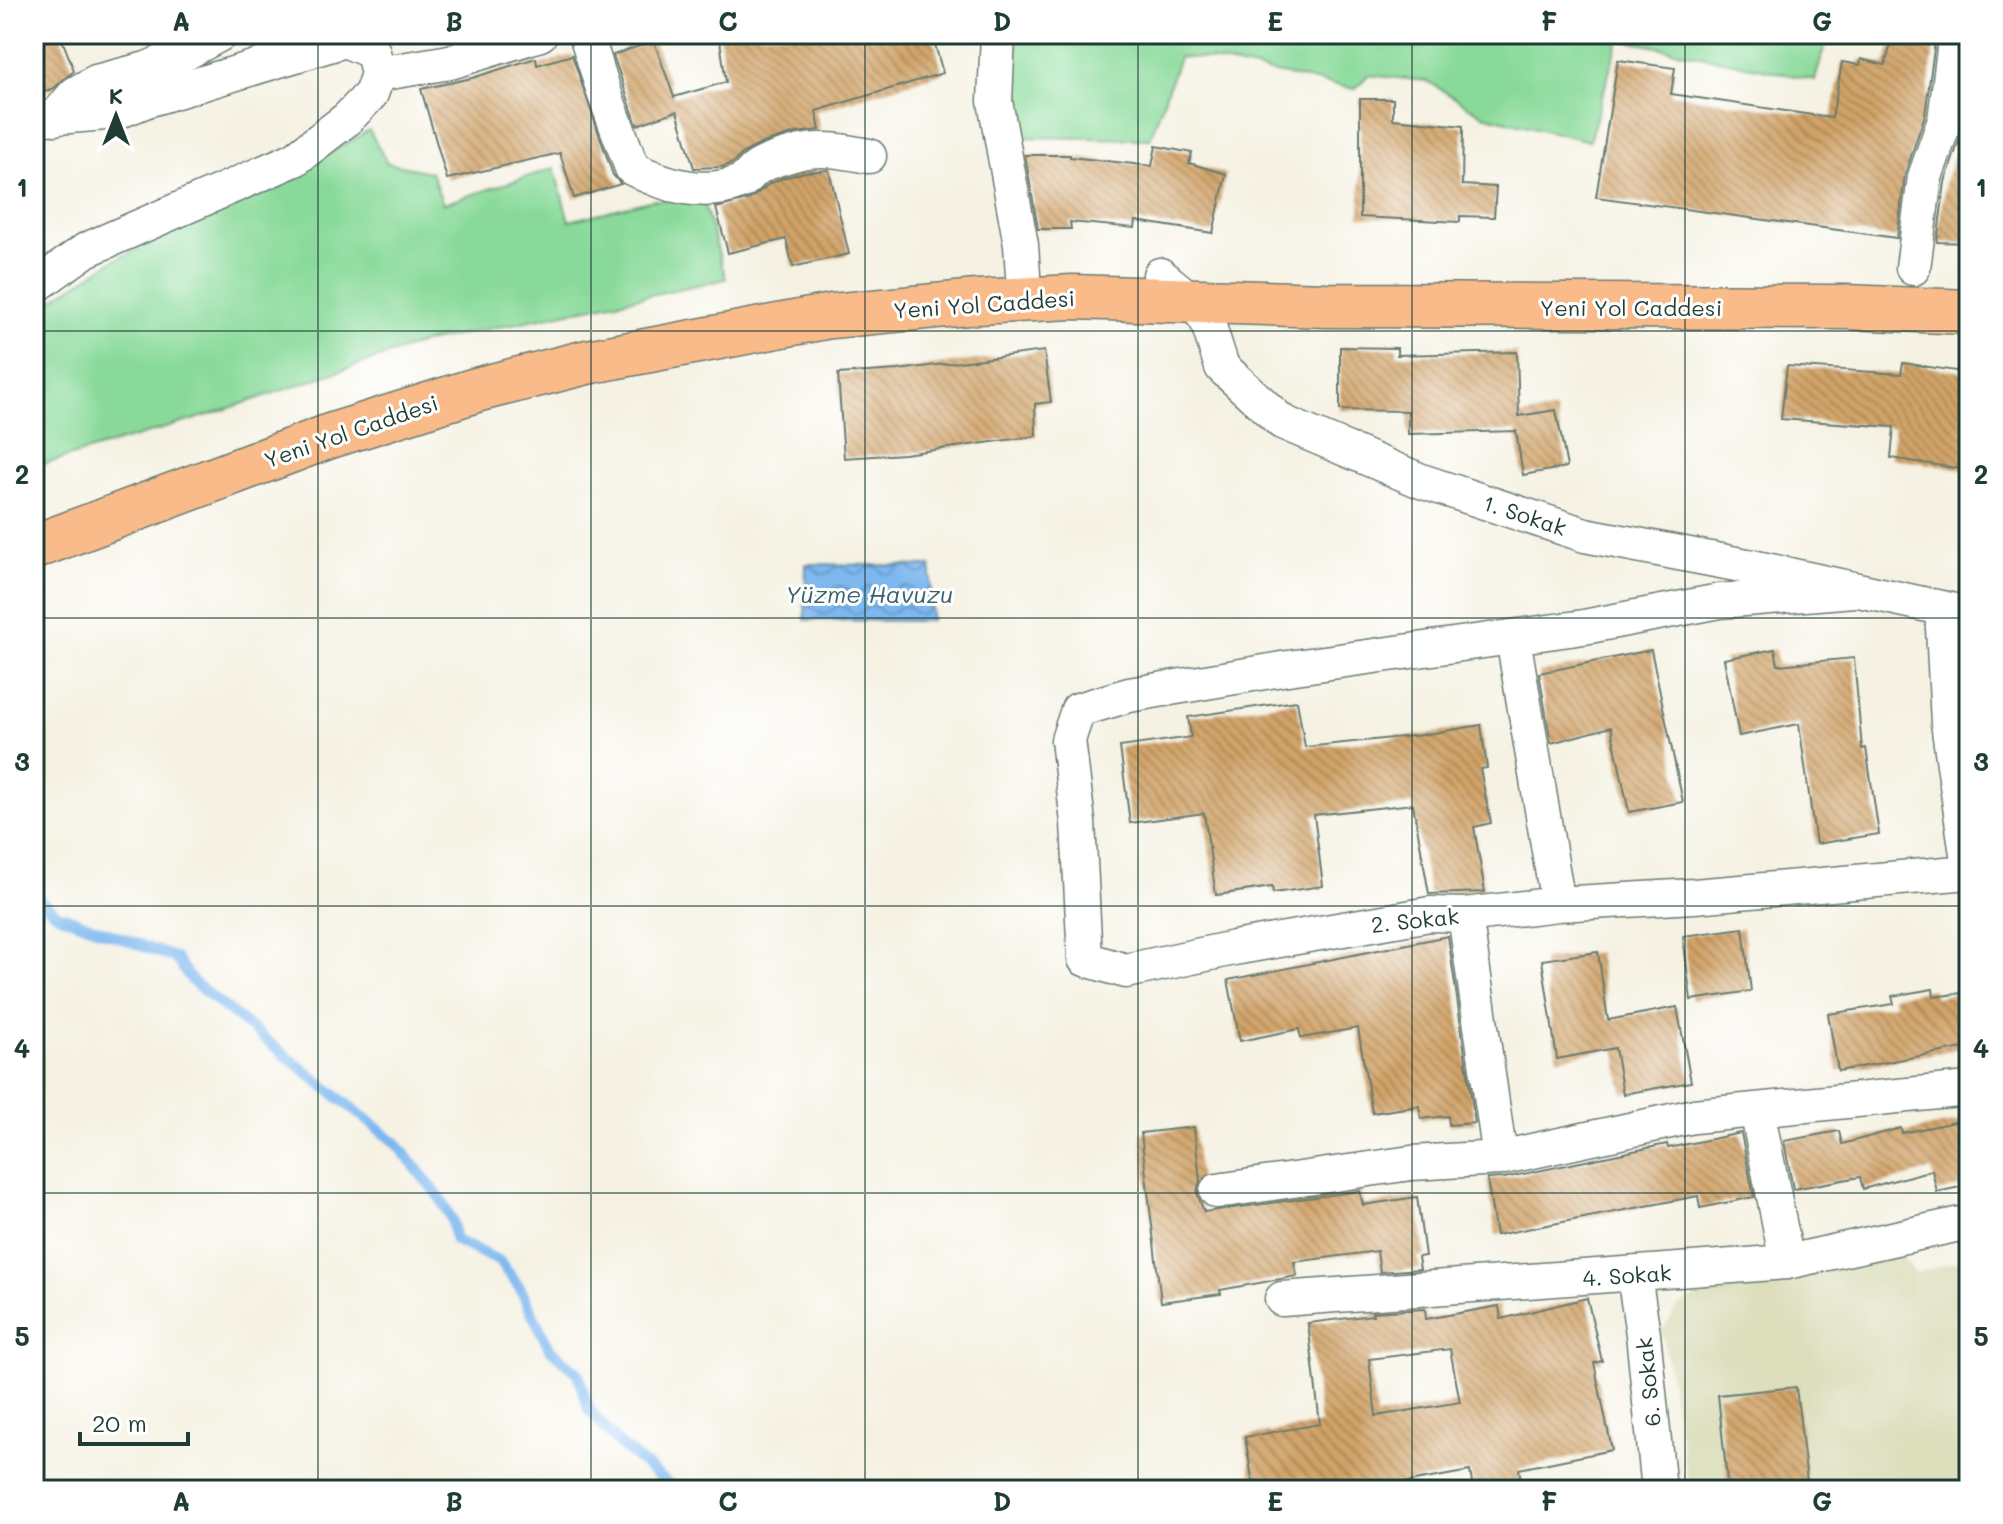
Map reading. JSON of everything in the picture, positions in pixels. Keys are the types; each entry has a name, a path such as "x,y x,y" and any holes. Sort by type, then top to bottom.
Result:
{"main road":[{"name":"Yeni Yol Caddesi","path":"34,520 329,414 628,334 856,292 1023,275 1176,288 1563,307 1846,307 1969,312"},
{"name":"Yeni Yol Caddesi","path":"34,547 330,436 476,390 587,362 831,316 1176,288 1798,286 1969,294"}],"street":[{"path":"45,119 75,94 96,82 147,69 220,34"},
{"path":"378,74 463,46 540,34"},
{"path":"586,34 632,168 647,176 688,188 711,189 742,182 756,169 800,153 833,150 869,156"},
{"path":"998,34 995,101 1021,245 1023,275"},
{"path":"1913,268 1925,177 1959,71 1956,34"},
{"path":"34,287 86,250 295,159 347,119 371,94 378,74 373,52 345,40 147,100 117,112 45,119"},
{"name":"1. Sokak","path":"1176,288 1207,320 1222,367 1282,422 1421,481 1585,535 1955,611"},
{"path":"1558,904 1513,638 1720,601 1854,590"},
{"path":"1955,611 1948,723 1969,870"},
{"name":"2. Sokak","path":"1513,638 1288,668 1129,695 1078,710 1068,740 1078,822 1085,959 1126,971 1234,948 1430,914 1465,915 1558,904 1694,896 1969,870"},
{"path":"1465,915 1500,1158"},
{"path":"1217,1191 1411,1163 1500,1158 1694,1116 1969,1089"},
{"path":"1757,1110 1787,1262"},
{"name":"4. Sokak","path":"1282,1299 1787,1262 1969,1222"},
{"name":"6. Sokak","path":"1634,1275 1659,1490"}],"shaded area":[{"path":"1898,1251 1915,1273 1969,1258 1969,1481 1947,1490 1689,1490 1662,1331 1678,1306 1708,1292"}],"green space":[{"path":"1023,34 1828,34 1815,80 1619,39 1589,141 1483,115 1427,81 1368,75 1355,89 1201,58 1179,57 1150,139 1015,137 1004,73"},
{"path":"369,130 387,163 431,172 443,204 554,168 569,221 653,200 703,200 726,279 426,342 206,416 34,467 34,312 112,261 291,176"}],"water":[{"name":"Yüzme Havuzu","path":"806,564 931,566 931,621 805,620"}],"building":[{"path":"34,34 60,34 74,71 54,88 34,95"},
{"path":"719,34 932,34 943,73 816,111 820,130 796,133 763,143 722,167 694,168 677,111 637,125 613,55 654,41 674,97 726,82"},
{"path":"1894,34 1936,34 1925,115 1905,174 1897,238 1596,197 1618,60 1675,68 1671,94 1832,118 1842,62 1860,65 1861,59 1885,65"},
{"path":"572,55 613,175 621,184 574,198 560,153 447,179 421,89 472,78 536,58 537,65"},
{"path":"1969,90 1969,243 1937,242 1945,182 1964,126"},
{"path":"1360,99 1393,99 1393,119 1463,126 1462,185 1496,187 1494,217 1460,216 1460,222 1360,217"},
{"path":"1156,146 1192,153 1189,163 1226,174 1213,233 1136,221 1135,228 1070,222 1071,229 1038,229 1025,155 1070,155 1152,166"},
{"path":"829,170 849,254 793,267 786,239 728,253 716,208 750,199 769,184 783,178"},
{"path":"1340,347 1397,348 1397,355 1517,352 1519,416 1556,410 1567,467 1523,475 1516,431 1408,434 1408,411 1340,410"},
{"path":"1044,351 1051,402 1035,404 1036,436 904,454 844,458 838,374 898,370"},
{"path":"1903,363 1969,373 1969,470 1891,458 1894,427 1781,419 1787,366 1901,374"},
{"path":"1775,649 1778,665 1854,658 1862,749 1866,748 1879,834 1816,844 1799,724 1739,736 1724,659"},
{"path":"1651,650 1683,802 1629,812 1611,727 1551,743 1539,673"},
{"path":"1297,701 1305,747 1422,735 1481,725 1487,768 1480,769 1491,823 1474,827 1485,892 1429,894 1413,804 1314,815 1323,886 1273,893 1272,887 1216,895 1204,813 1130,823 1120,747 1191,737 1188,717"},
{"path":"1743,928 1751,991 1691,1000 1683,936"},
{"path":"1448,936 1475,1123 1449,1125 1448,1116 1421,1119 1419,1106 1372,1113 1358,1028 1301,1038 1299,1029 1240,1041 1228,980"},
{"path":"1598,952 1608,1020 1677,1007 1691,1082 1623,1094 1615,1048 1557,1059 1542,960"},
{"path":"1933,989 1934,997 1962,993 1969,1047 1838,1071 1828,1014 1894,1004 1892,996"},
{"path":"1969,1119 1969,1185 1937,1192 1932,1170 1863,1189 1860,1177 1793,1189 1784,1141 1839,1131 1842,1144 1901,1128 1902,1133"},
{"path":"1194,1127 1200,1181 1197,1193 1204,1212 1360,1191 1363,1205 1417,1197 1425,1256 1418,1257 1420,1269 1380,1272 1377,1251 1294,1262 1297,1276 1220,1290 1221,1294 1161,1302 1141,1133"},
{"path":"1741,1133 1754,1197 1700,1208 1698,1196 1496,1235 1487,1179"},
{"path":"1587,1298 1602,1361 1594,1363 1612,1450 1519,1469 1521,1480 1473,1488 1470,1471 1365,1490 1254,1490 1245,1437 1320,1424 1308,1323 1373,1315 1372,1312 1425,1309 1426,1319 1499,1306 1501,1319","holes":["1450,1349 1460,1402 1376,1416 1369,1359"]},
{"path":"1796,1387 1808,1490 1728,1490 1718,1395"}],"waterway":[{"path":"34,895 57,914 175,958 193,982 396,1143 440,1198 452,1220 455,1240 499,1261 520,1288 550,1349 578,1373 589,1410 618,1443 676,1490"}]}
